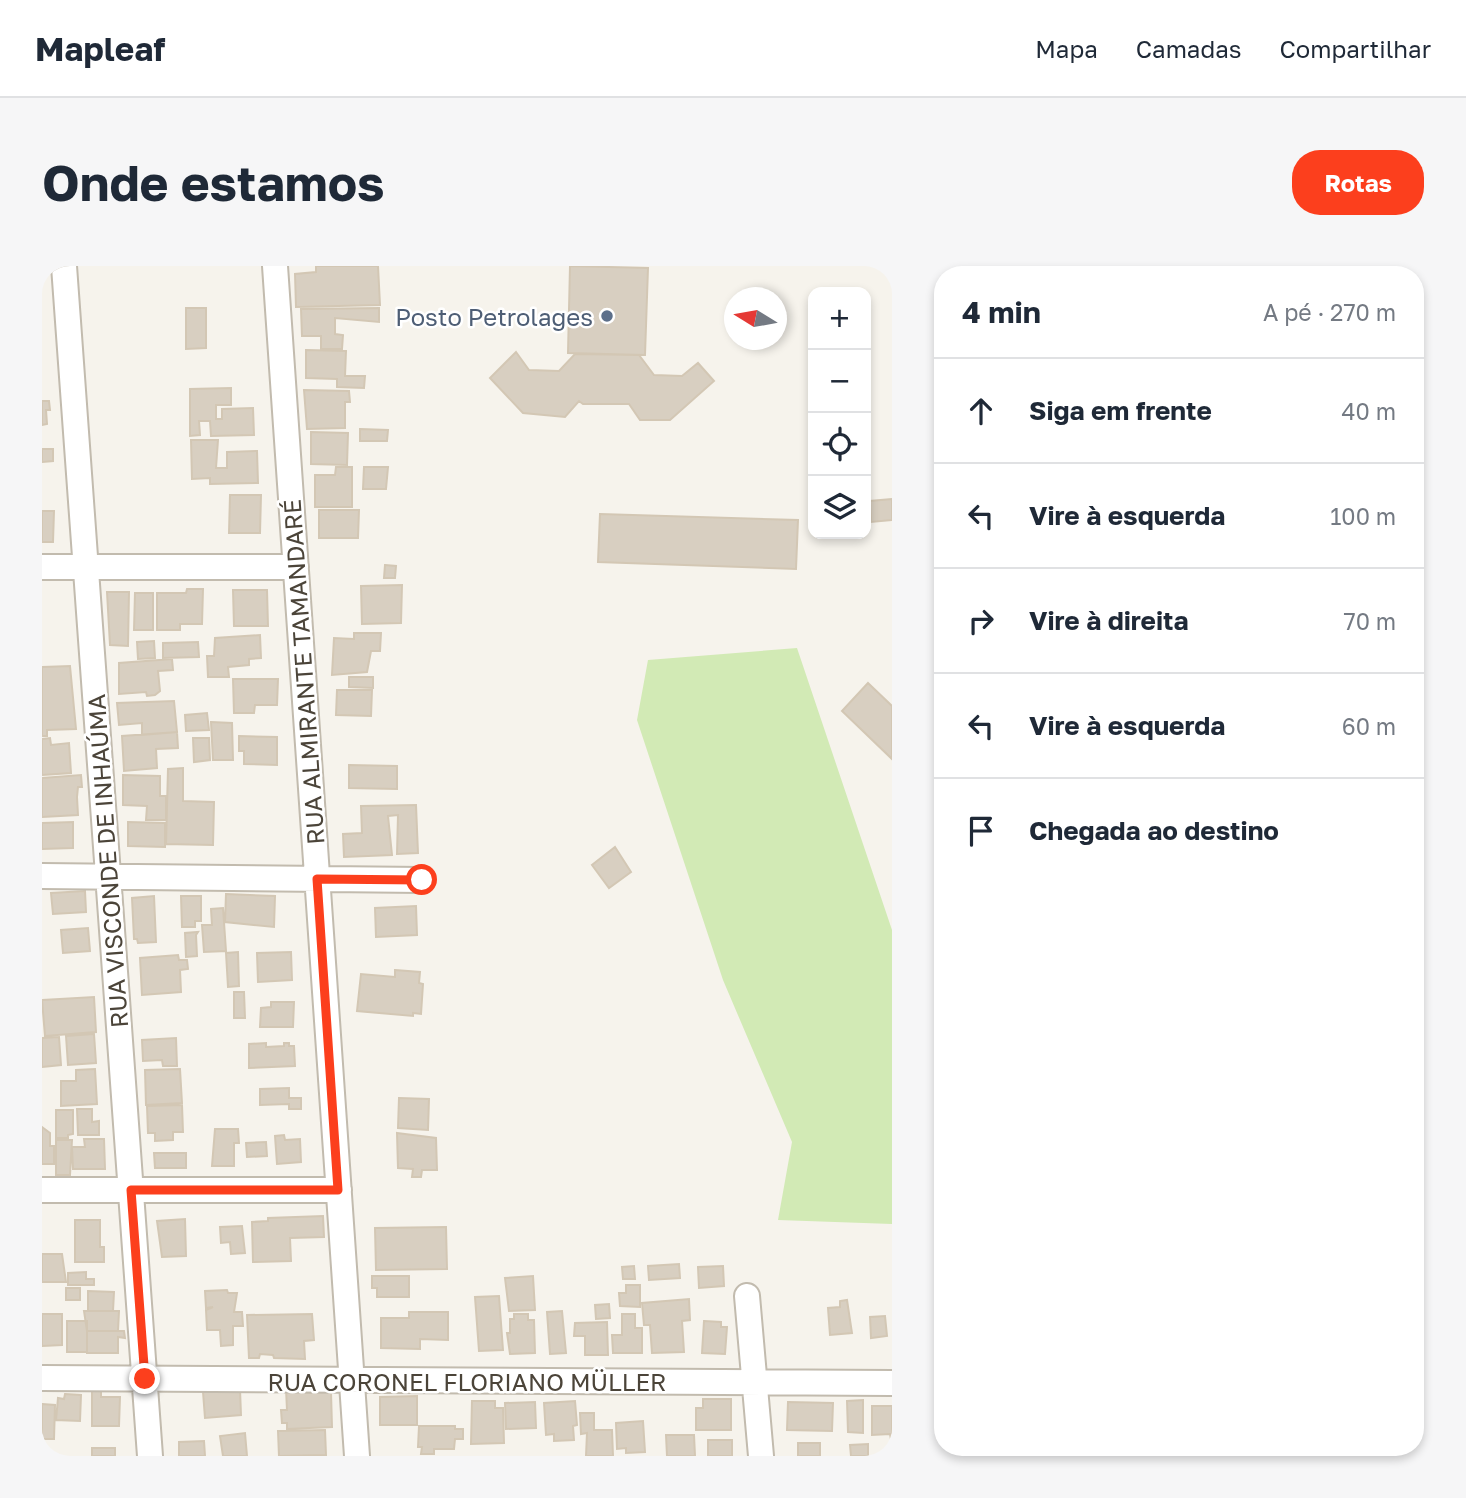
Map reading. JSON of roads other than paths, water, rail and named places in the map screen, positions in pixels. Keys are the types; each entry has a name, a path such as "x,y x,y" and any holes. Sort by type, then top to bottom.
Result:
{"street":[{"name":"RUA VISCONDE DE INHAÚMA","path":"64,266 150,1456"},
{"name":"RUA ALMIRANTE TAMANDARÉ","path":"275,266 357,1456"},
{"path":"42,567 296,567"},
{"path":"42,876 422,880"},
{"path":"42,1190 338,1190"},
{"path":"747,1296 761,1456"},
{"name":"RUA CORONEL FLORIANO MÜLLER","path":"42,1378 892,1383"}],"place":[{"name":"Posto Petrolages","path":"607,316"}]}
